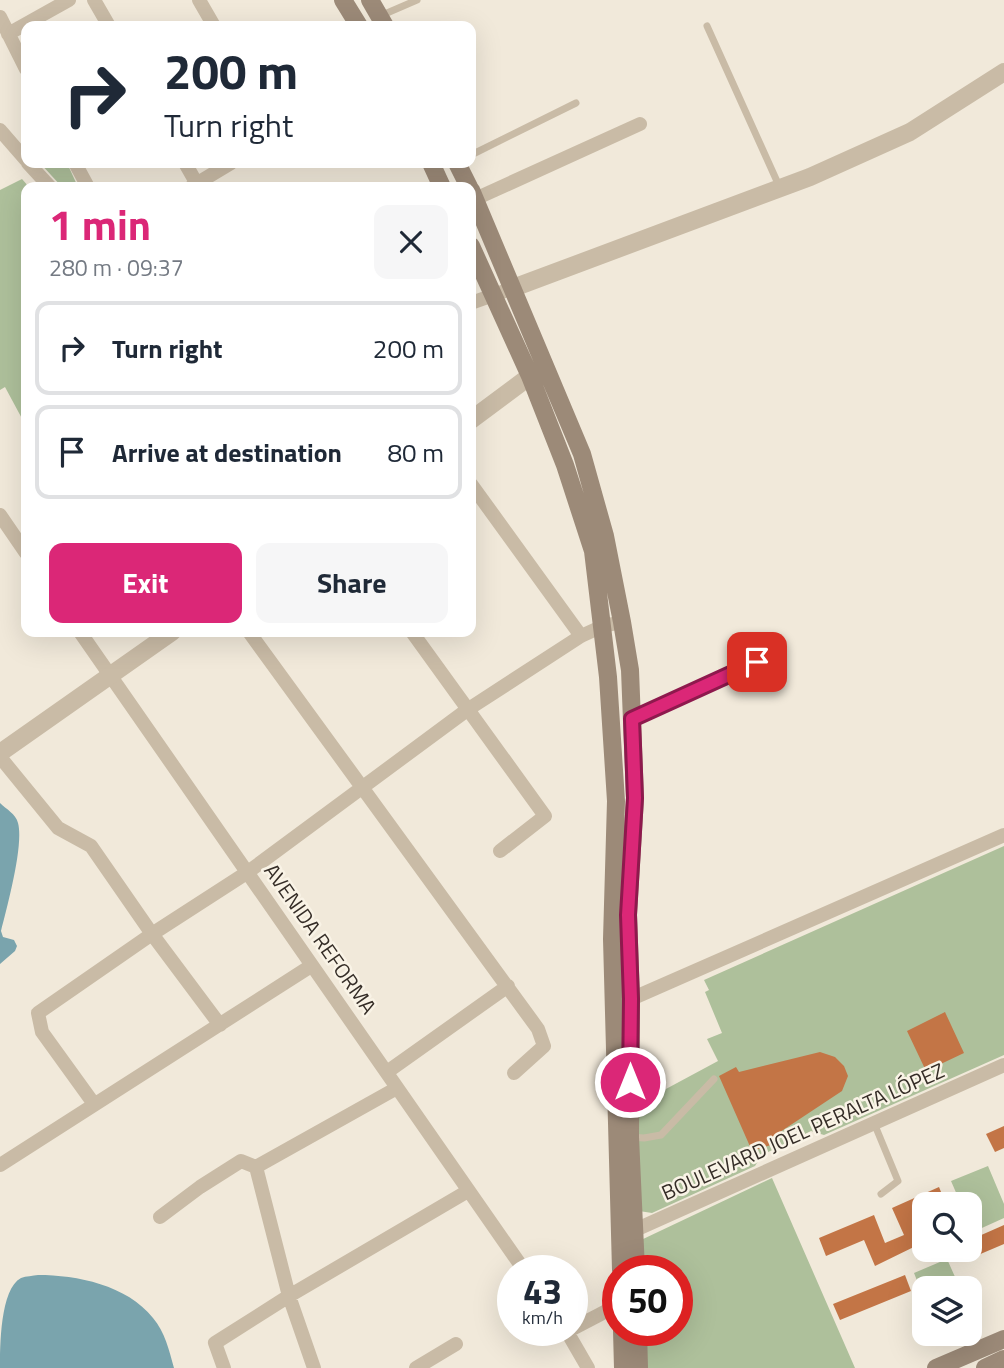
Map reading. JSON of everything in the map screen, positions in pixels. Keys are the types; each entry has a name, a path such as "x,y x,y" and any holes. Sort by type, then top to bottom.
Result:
{"main road":[{"path":"343,0 356,21"},
{"path":"370,0 382,21"},
{"path":"476,201 513,288 593,551 603,626 617,801 612,939 624,1137 636,1255"},
{"path":"476,256 582,454 605,536 629,670 635,798 628,915 631,999 620,1255"},
{"path":"617,801 635,798"},
{"path":"940,1367 1004,1339"},
{"path":"622,1346 623,1368"},
{"path":"638,1346 639,1368"},
{"path":"985,1368 1004,1359"}],"street":[{"path":"31,21 69,0"},
{"path":"94,0 106,21"},
{"path":"200,0 211,21"},
{"path":"0,17 21,59"},
{"path":"8,34 21,27"},
{"path":"476,301 781,189 909,132 1004,72"},
{"path":"476,190 640,124"},
{"path":"0,130 21,155"},
{"path":"33,168 45,182"},
{"path":"199,182 223,168"},
{"path":"476,416 538,373"},
{"path":"476,491 581,636"},
{"path":"0,515 21,546"},
{"path":"94,1104 42,1032 38,1013 248,872 467,710 581,636 603,626 622,622"},
{"name":"AVENIDA REFORMA","path":"83,637 513,1255"},
{"path":"165,637 0,755 58,828 91,846 152,934 220,1024"},
{"path":"253,637 538,1029 544,1046 514,1073"},
{"path":"416,637 545,816 500,851"},
{"path":"631,999 1004,835"},
{"path":"0,1165 311,966"},
{"path":"387,1072 508,986"},
{"name":"BOULEVARD JOEL PERALTA LÓPEZ","path":"620,1241 635,1230 1004,1065"},
{"path":"256,1167 397,1088"},
{"path":"160,1217 241,1161 256,1167"},
{"path":"256,1167 289,1296 314,1368"},
{"path":"224,1368 215,1343 289,1296 468,1191"},
{"path":"416,1368 456,1343"},
{"path":"577,1346 588,1368"}],"lane":[{"path":"382,21 417,0"},
{"path":"707,26 781,189"},
{"path":"476,153 576,103"},
{"path":"632,719 757,662"},
{"path":"624,1137 661,1135 714,1079"},
{"path":"873,1124 898,1181 881,1194"}],"green space":[{"path":"45,168 69,168 76,182 57,182"},
{"path":"22,179 25,182 21,182 21,417 5,387 0,390 0,190"},
{"path":"1004,846 1004,1055 824,1135 811,1131 762,1155 755,1166 652,1213 639,1211 638,1104 718,1061 707,1039 722,1033 705,992 709,990 704,980"},
{"path":"988,1166 1004,1204 1004,1218 982,1228 982,1192 956,1192 951,1181"},
{"path":"772,1178 855,1368 637,1368 636,1346 693,1346 693,1255 637,1255 641,1240"},
{"path":"940,1262 948,1262 955,1276 915,1276 914,1273"}],"water":[{"path":"0,803 18,823 19,846 1,931 3,937 14,940 17,946 0,964"},
{"path":"38,1275 85,1280 130,1297 161,1329 174,1368 0,1368 3,1319 9,1294 21,1278"}],"building":[{"path":"945,1012 964,1053 926,1071 907,1031"},
{"path":"820,1052 835,1057 844,1066 848,1076 842,1091 768,1140 771,1145 752,1151 719,1076 736,1067 739,1072"},
{"path":"1004,1126 1004,1148 995,1152 986,1134"},
{"path":"939,1187 941,1192 928,1192"},
{"path":"912,1199 912,1248 875,1266 864,1240 826,1256 819,1238 874,1215 885,1243 904,1235 892,1208"},
{"path":"1004,1225 1004,1244 982,1253 982,1235"},
{"path":"905,1275 911,1291 840,1320 833,1304"}],"route":[{"path":"630,1082 628,915 635,798 632,719 757,662"}]}
